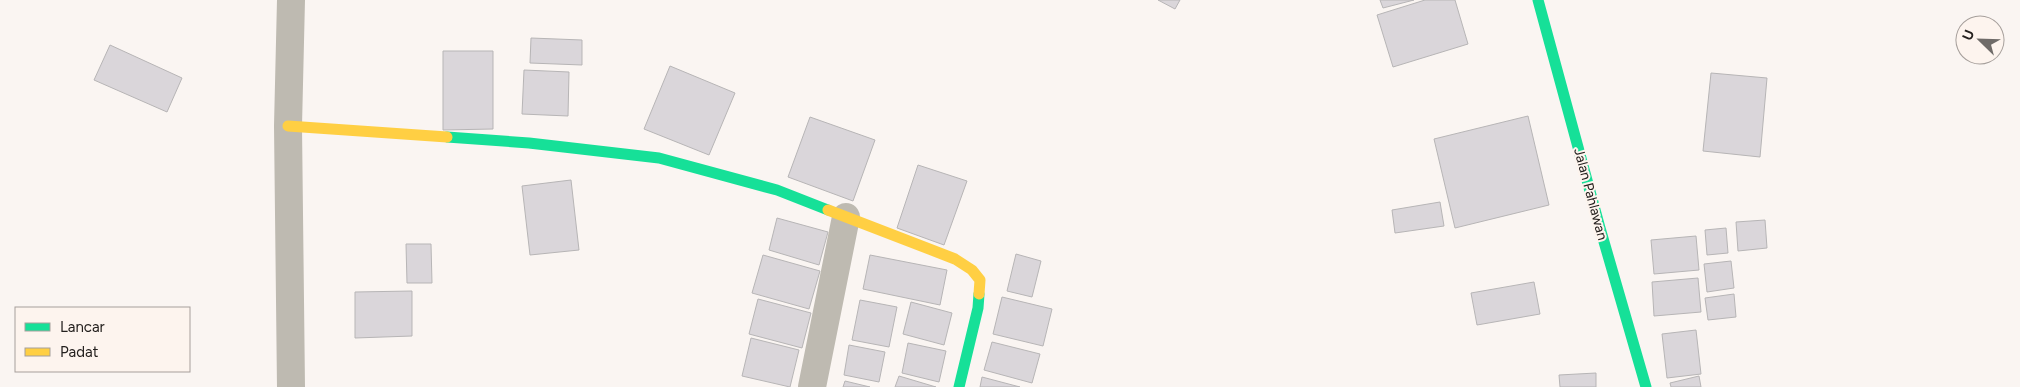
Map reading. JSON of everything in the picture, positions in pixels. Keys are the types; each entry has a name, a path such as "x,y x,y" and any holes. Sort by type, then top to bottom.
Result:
{"street":[{"path":"291,0 288,126 291,387"},
{"name":"Jalan Pahlawan","path":"1538,0 1600,228 1646,387"},
{"path":"288,126 529,143 659,158 777,190 955,259 972,270 980,280 978,308 959,387"},
{"path":"812,387 846,217"}],"building":[{"path":"1158,0 1180,0 1175,9"},
{"path":"1380,0 1414,0 1383,8"},
{"path":"1425,0 1455,0 1468,44 1393,67 1377,15"},
{"path":"531,38 582,40 582,65 530,63"},
{"path":"110,45 182,78 167,112 94,80"},
{"path":"443,51 493,51 493,129 443,130"},
{"path":"670,66 735,93 709,155 644,129"},
{"path":"524,70 569,72 568,116 522,114"},
{"path":"1711,73 1767,78 1760,157 1703,151"},
{"path":"1528,116 1549,205 1455,228 1434,139"},
{"path":"810,117 875,140 853,201 788,177"},
{"path":"918,165 967,181 944,245 897,228"},
{"path":"571,180 579,250 530,255 522,186"},
{"path":"1440,202 1444,226 1395,233 1392,210"},
{"path":"777,218 828,232 819,265 769,250"},
{"path":"1765,220 1767,248 1738,251 1736,222"},
{"path":"1726,228 1728,253 1707,255 1705,230"},
{"path":"1696,236 1699,270 1654,274 1651,240"},
{"path":"406,244 431,244 432,283 407,283"},
{"path":"1016,254 1041,261 1032,297 1007,291"},
{"path":"763,255 820,271 809,309 752,293"},
{"path":"870,255 947,270 940,305 863,289"},
{"path":"1731,261 1734,288 1707,292 1704,264"},
{"path":"1698,278 1701,312 1654,316 1652,282"},
{"path":"1534,282 1540,314 1477,325 1471,293"},
{"path":"412,291 412,336 355,338 355,292"},
{"path":"1734,294 1736,317 1708,320 1705,298"},
{"path":"1002,297 1052,309 1043,346 993,334"},
{"path":"758,299 811,313 802,348 749,334"},
{"path":"860,300 897,307 889,347 852,340"},
{"path":"911,302 952,313 944,345 903,334"},
{"path":"1696,330 1701,374 1667,378 1662,334"},
{"path":"751,338 799,350 790,387 742,376"},
{"path":"992,342 1040,354 1032,383 984,370"},
{"path":"908,343 946,351 939,382 902,373"},
{"path":"849,345 885,352 879,382 844,375"},
{"path":"1596,373 1596,387 1560,387 1559,375"},
{"path":"899,376 936,387 895,387"},
{"path":"1699,376 1701,387 1671,387 1670,383"},
{"path":"982,377 1020,387 980,387"},
{"path":"845,381 870,387 843,387"}],"traffic: fast":[{"path":"1538,0 1600,228 1646,387"},
{"path":"447,137 529,143 659,158 777,190 828,210"},
{"path":"959,387 978,308 979,294"}],"traffic: slow":[{"path":"288,126 447,137"},
{"path":"828,210 955,259 972,270 980,280 979,294"}]}
